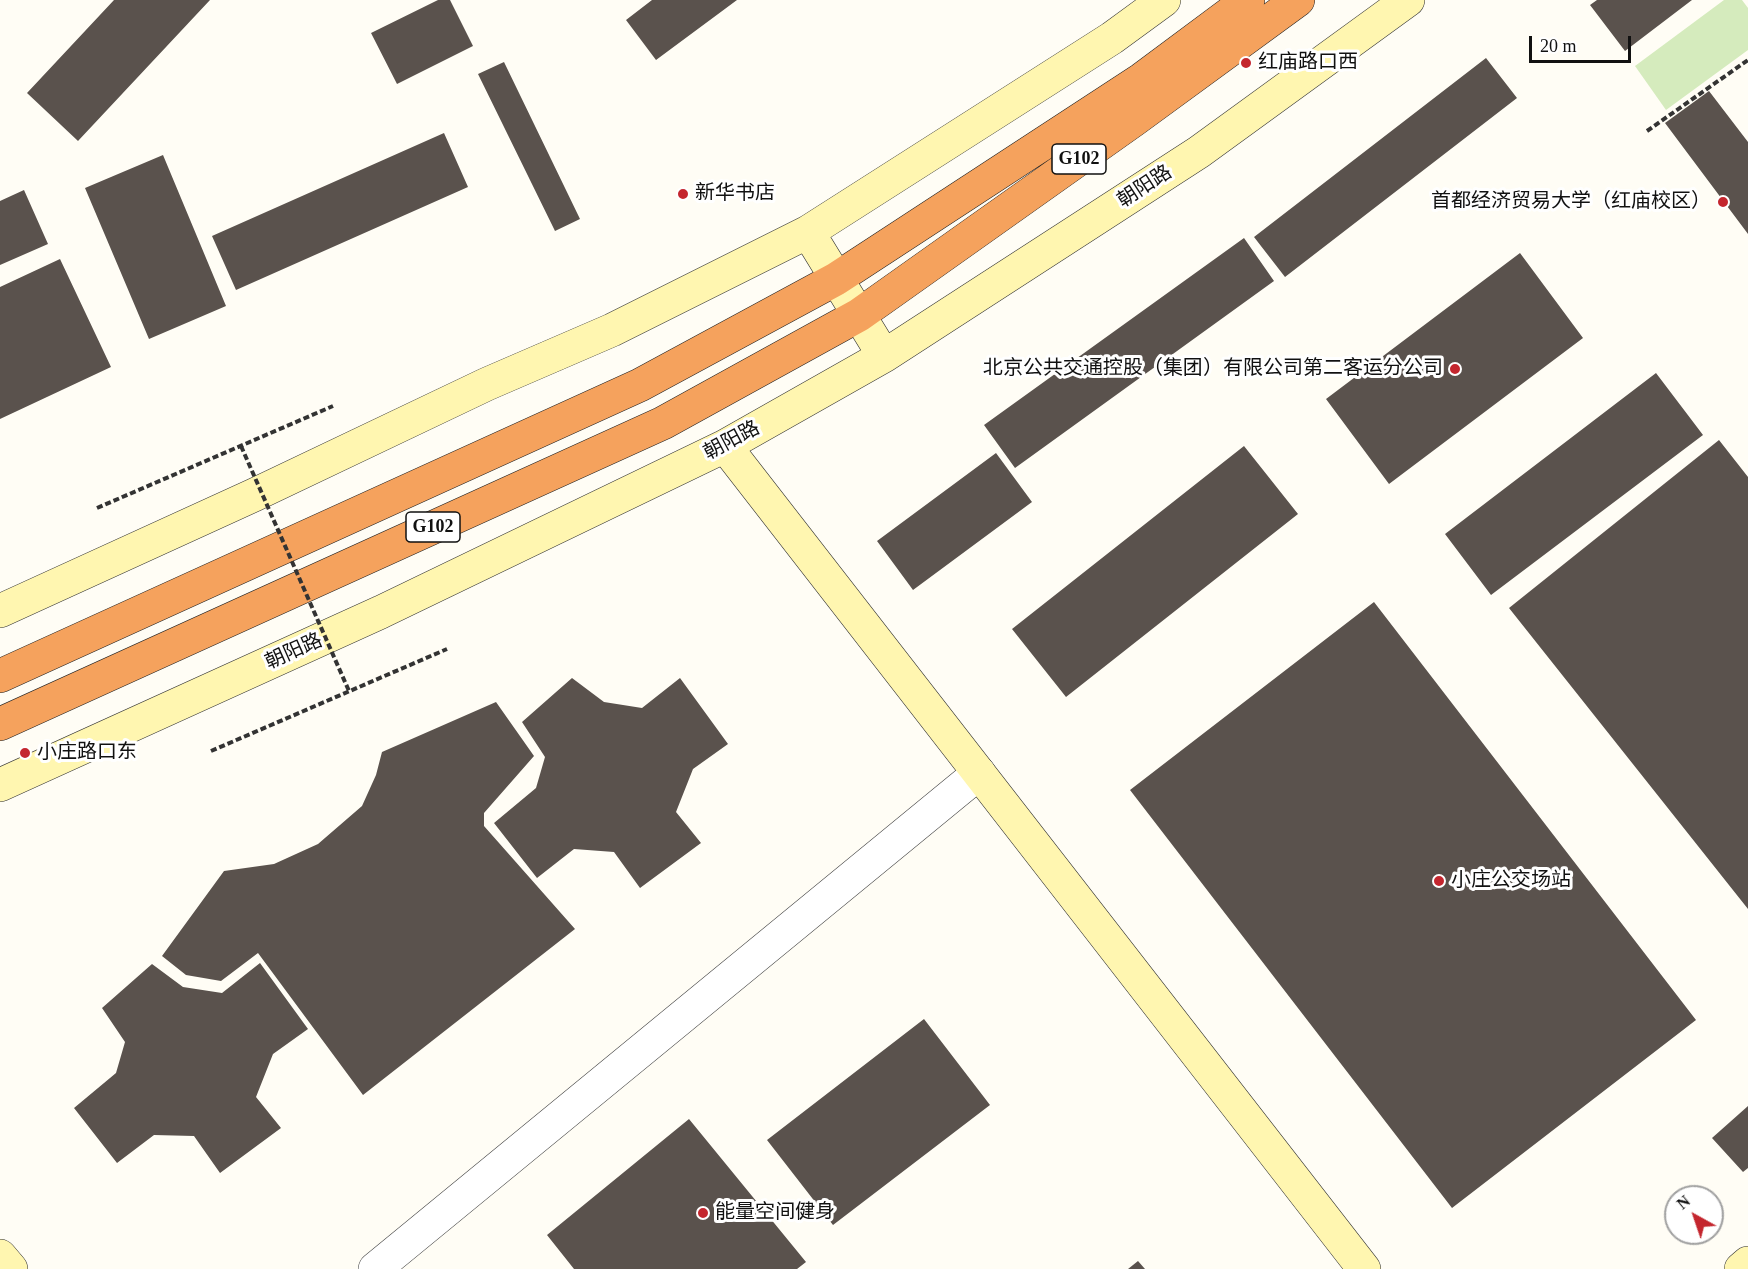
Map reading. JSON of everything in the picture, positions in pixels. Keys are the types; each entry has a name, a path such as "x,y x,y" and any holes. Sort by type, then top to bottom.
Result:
{"highway":[{"name":"G102","path":"0,676 640,385 836,279 1142,79 1248,0"},
{"name":"G102","path":"0,724 663,423 859,315 1134,120 1298,0"}],"street":[{"path":"0,611 254,495 487,384 612,330 808,232 1113,38 1164,0"},
{"name":"朝阳路","path":"0,785 381,612 726,446 884,356 1199,152 1408,0"},
{"path":"808,232 884,356"},
{"path":"726,446 1364,1269"},
{"path":"375,1269 979,773"},
{"path":"0,1256 11,1269"},
{"path":"1741,1269 1748,1263"}],"path":[{"path":"1647,131 1748,60"},
{"path":"98,508 333,406"},
{"path":"241,446 349,691"},
{"path":"211,751 447,649"}],"green space":[{"path":"1724,0 1742,0 1748,8 1748,50 1666,110 1635,66"}],"building":[{"path":"114,0 210,0 78,141 27,93"},
{"path":"438,0 450,0 473,46 397,84 371,33"},
{"path":"652,0 737,0 656,60 626,20"},
{"path":"1597,0 1692,0 1625,51 1590,5"},
{"path":"1486,58 1517,98 1285,277 1254,237"},
{"path":"504,62 580,219 555,231 478,74"},
{"path":"1709,91 1748,142 1748,234 1665,123"},
{"path":"444,133 468,187 236,290 212,236"},
{"path":"163,155 226,306 149,339 85,188"},
{"path":"24,190 48,244 0,265 0,201"},
{"path":"1244,238 1274,281 1015,468 984,425"},
{"name":"北京公共交通控股（集团）有限公司第二客运分公司","path":"1520,253 1583,338 1389,484 1326,399"},
{"path":"60,259 111,367 0,419 0,287"},
{"path":"1656,373 1703,435 1491,595 1445,534"},
{"path":"1719,440 1748,477 1748,909 1509,608"},
{"path":"1244,446 1298,514 1066,697 1012,629"},
{"path":"996,453 1032,502 913,590 877,541"},
{"path":"1374,602 1696,1020 1452,1208 1130,790"},
{"path":"572,678 604,702 642,708 680,678 728,744 693,769 676,812 701,843 640,888 614,852 574,849 537,878 494,823 536,788 545,757 522,722"},
{"path":"496,702 534,756 484,813 484,826 575,929 363,1095 258,953 221,981 186,975 162,956 224,871 274,864 318,844 362,806 376,775 382,752"},
{"path":"260,963 308,1029 273,1054 256,1097 281,1128 220,1173 194,1136 154,1135 117,1163 74,1108 116,1073 125,1042 102,1008 152,964 183,987 222,993"},
{"path":"924,1019 990,1105 833,1225 767,1140"},
{"path":"1748,1106 1748,1168 1743,1172 1712,1138"},
{"path":"689,1119 806,1262 797,1269 574,1269 547,1235"},
{"path":"1138,1261 1145,1269 1128,1269"}],"place":[{"name":"红庙路口西","path":"1246,63"},
{"name":"新华书店","path":"683,194"},
{"name":"首都经济贸易大学（红庙校区）","path":"1723,202"},
{"name":"北京公共交通控股（集团）有限公司第二客运分公司","path":"1455,369"},
{"name":"小庄路口东","path":"25,753"},
{"name":"小庄公交场站","path":"1439,881"},
{"name":"能量空间健身","path":"703,1213"}]}
